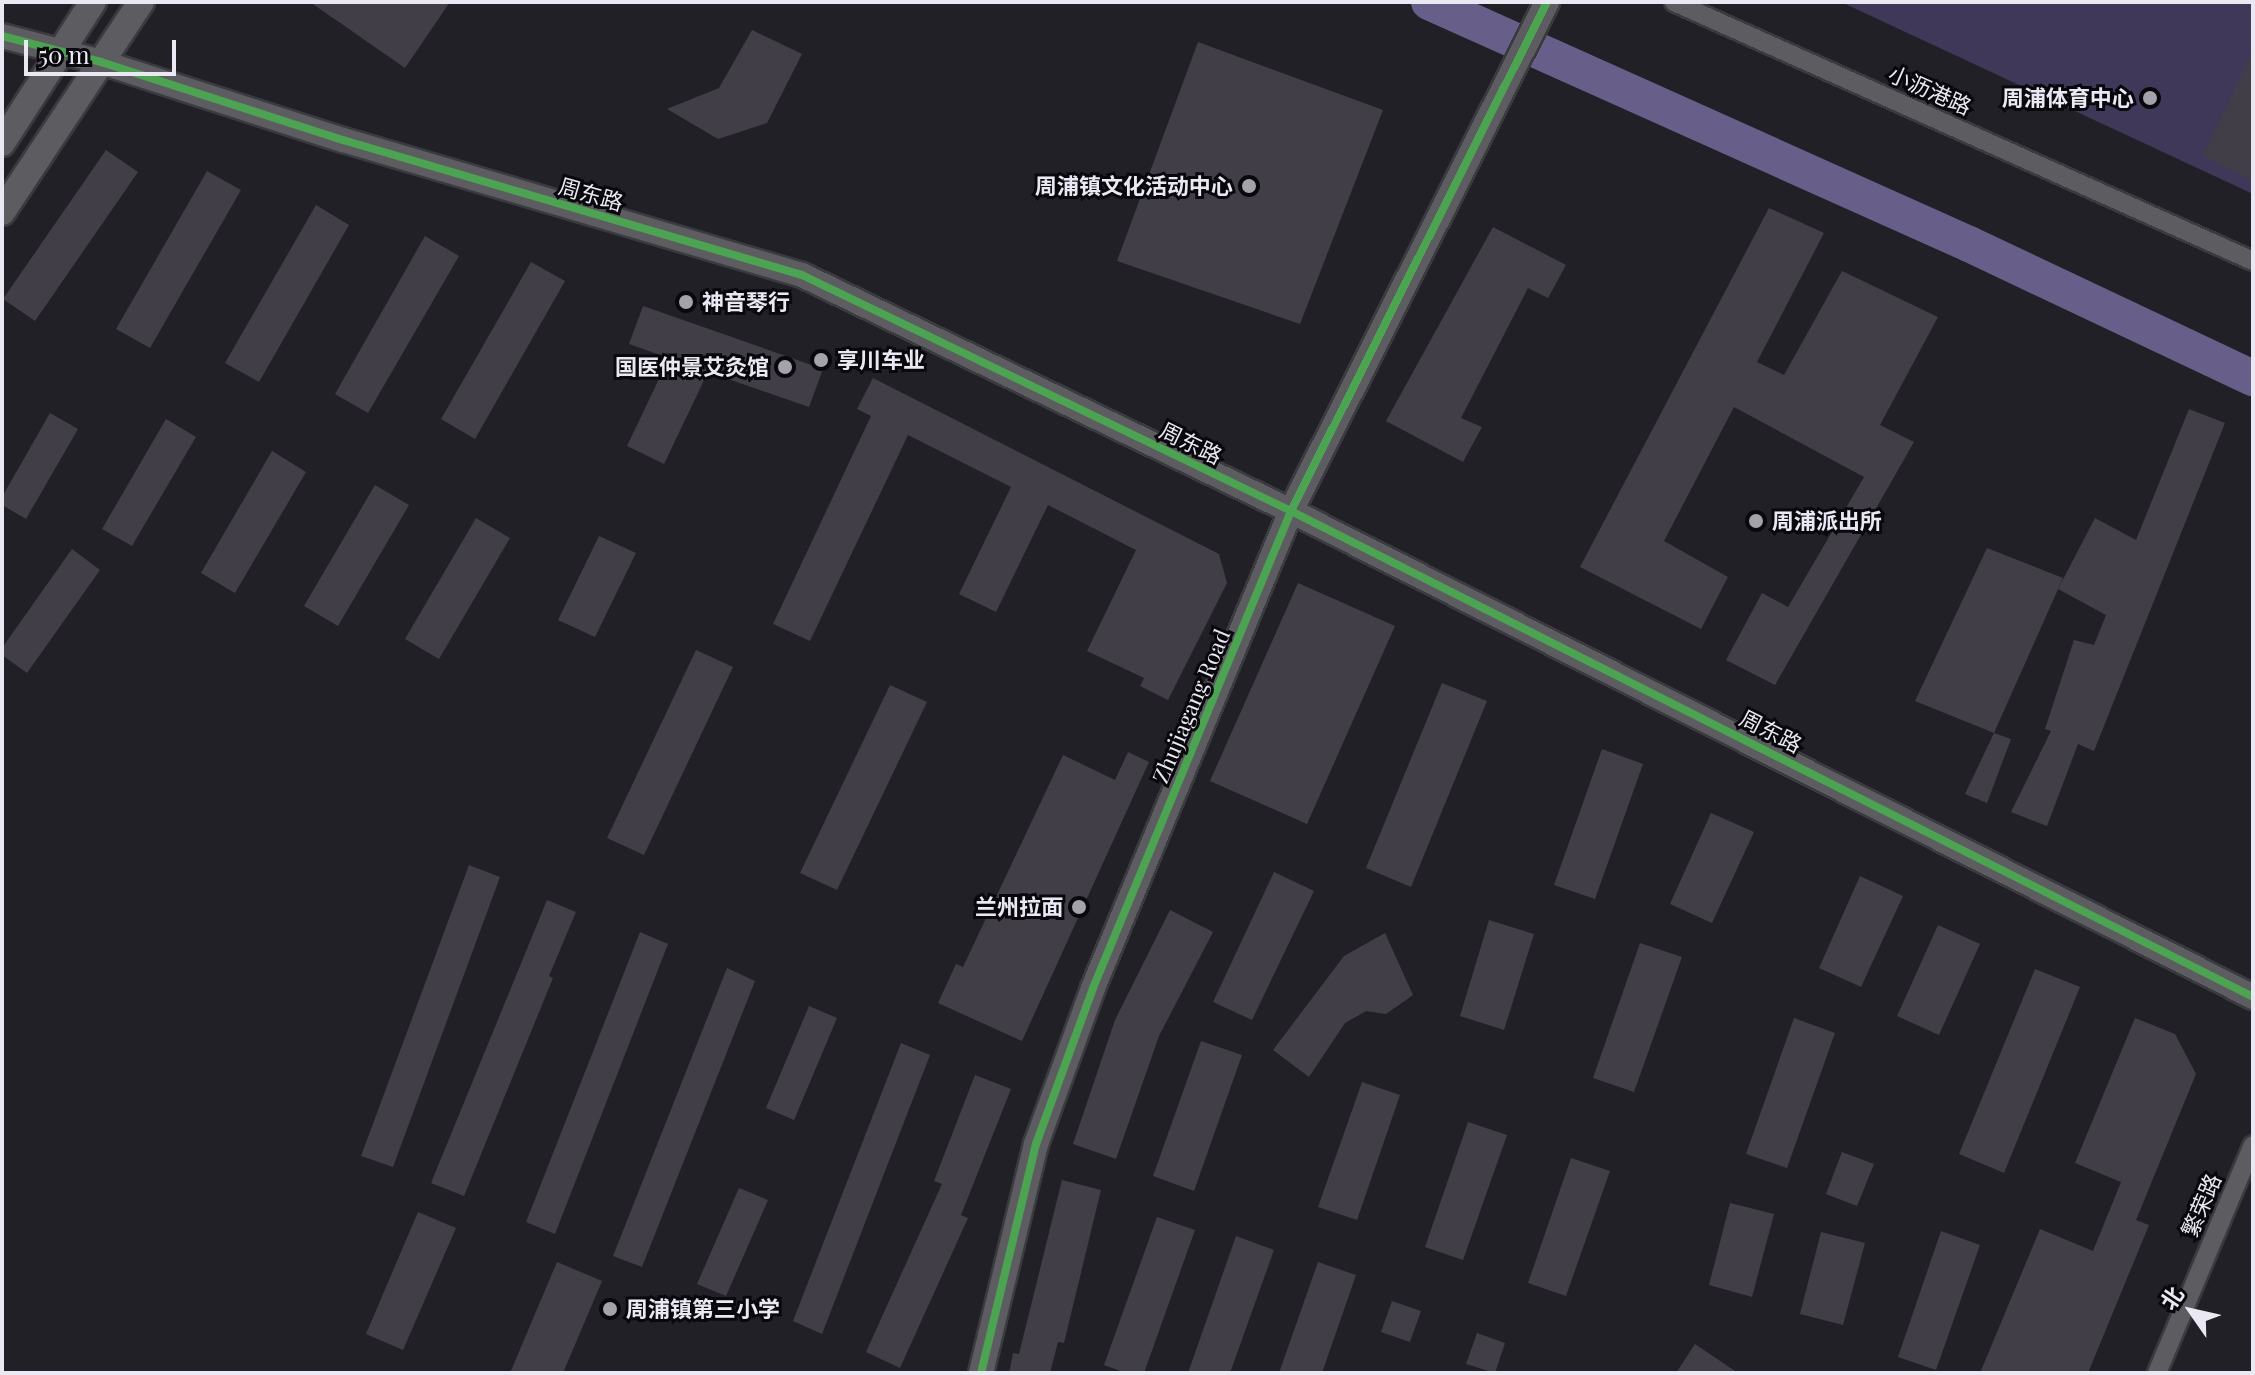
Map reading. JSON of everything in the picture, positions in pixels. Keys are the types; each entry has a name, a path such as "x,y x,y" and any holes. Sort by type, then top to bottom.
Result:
{"main road":[{"path":"2,143 93,2"},
{"path":"2,212 141,2"}],"street":[{"name":"Zhujiagang Road","path":"981,1373 1036,1144 1093,988 1291,511 1547,2"},
{"name":"小沥港路","path":"1674,2 2253,261"},
{"name":"周东路","path":"2,36 101,62 343,140 802,275 1291,511 2253,997"},
{"name":"繁荣路","path":"2157,1373 2253,1145"}],"shaded area":[{"name":"周浦体育中心","path":"1841,2 2253,2 2253,194"}],"building":[{"path":"310,2 450,2 405,68"},
{"path":"752,30 802,54 767,123 718,139 667,109 719,88"},
{"name":"周浦镇文化活动中心","path":"1198,42 1383,110 1300,324 1117,261"},
{"path":"2253,51 2253,180 2203,156"},
{"path":"106,150 138,172 35,321 3,299"},
{"path":"207,171 241,190 150,348 116,329"},
{"path":"316,205 349,225 259,382 225,363"},
{"path":"1769,208 1824,233 1757,362 1784,375 1842,271 1938,317 1880,425 1914,442 1775,685 1726,660 1762,593 1788,607 1864,477 1734,407 1664,541 1728,577 1701,629 1580,567"},
{"path":"1493,227 1566,265 1548,298 1528,288 1461,418 1482,427 1463,462 1386,421"},
{"path":"425,236 459,256 368,413 335,394"},
{"path":"531,262 565,281 475,439 441,419"},
{"path":"643,306 823,369 809,407 708,372 664,464 627,446 669,358 629,344"},
{"path":"873,378 1219,554 1227,583 1168,700 1140,686 1144,678 1087,651 1136,550 1048,505 996,612 959,594 1011,487 908,435 810,641 773,624 871,416 857,409"},
{"path":"2189,409 2225,423 2094,751 2078,744 2047,826 2011,812 2051,731 2045,729 2074,640 2094,645 2106,615 2058,589 2095,518 2136,540"},
{"path":"50,413 78,429 26,519 2,505 2,497"},
{"path":"166,419 196,437 132,546 102,529"},
{"path":"272,451 306,472 235,593 201,573"},
{"path":"375,485 409,505 338,626 304,606"},
{"path":"476,518 510,538 439,659 405,639"},
{"path":"599,536 636,553 595,637 558,620"},
{"path":"1987,548 2063,578 1994,733 1915,701"},
{"path":"72,549 100,570 27,673 2,655 2,648"},
{"path":"1298,583 1395,626 1307,824 1210,781"},
{"path":"696,650 733,667 644,855 607,838"},
{"path":"1442,683 1487,701 1411,887 1366,868"},
{"path":"890,685 927,702 837,890 800,873"},
{"path":"1994,733 2011,739 1987,803 1965,794"},
{"path":"1602,749 1643,764 1595,899 1554,885"},
{"path":"1128,752 1149,762 1022,1041 938,1003 956,964 963,967 1063,755 1115,780"},
{"path":"1711,813 1754,832 1712,923 1670,904"},
{"path":"469,865 500,877 393,1167 361,1156"},
{"path":"1274,872 1314,891 1252,1020 1213,1002"},
{"path":"1860,876 1903,896 1861,987 1819,968"},
{"path":"547,900 576,912 549,976 553,978 464,1196 431,1183"},
{"path":"1170,910 1213,932 1159,1036 1116,1159 1073,1144 1115,1020"},
{"path":"1489,920 1534,934 1504,1030 1460,1016"},
{"path":"1938,925 1980,944 1939,1035 1897,1016"},
{"path":"640,932 668,944 555,1234 526,1222"},
{"path":"1385,933 1413,995 1386,1014 1366,1011 1345,1023 1309,1077 1273,1050 1344,956"},
{"path":"1640,943 1682,957 1634,1092 1593,1078"},
{"path":"727,968 755,981 642,1267 613,1256"},
{"path":"2035,969 2080,987 2004,1173 1959,1154"},
{"path":"809,1006 837,1018 794,1120 766,1108"},
{"path":"1794,1018 1835,1033 1787,1168 1746,1154"},
{"path":"2135,1018 2175,1034 2196,1074 2136,1220 2149,1225 2088,1373 1980,1373 2040,1229 2093,1251 2121,1182 2075,1163"},
{"path":"1201,1041 1242,1055 1194,1191 1153,1176"},
{"path":"901,1043 930,1055 822,1334 793,1321"},
{"path":"975,1075 1011,1089 961,1215 968,1218 900,1368 866,1352 942,1184 934,1181"},
{"path":"1362,1082 1400,1095 1357,1220 1318,1207"},
{"path":"1468,1122 1507,1135 1463,1260 1425,1247"},
{"path":"1842,1152 1874,1164 1857,1206 1826,1194"},
{"path":"1571,1158 1610,1171 1566,1296 1528,1283"},
{"path":"1062,1180 1101,1190 1064,1343 1058,1342 1050,1373 1009,1373 1013,1353 1019,1354"},
{"path":"739,1188 768,1200 726,1296 697,1284"},
{"path":"1730,1203 1774,1214 1752,1297 1709,1285"},
{"path":"418,1212 456,1228 403,1350 366,1334"},
{"path":"1157,1217 1195,1230 1144,1373 1126,1373 1104,1365"},
{"path":"1941,1231 1980,1245 1936,1370 1898,1357"},
{"path":"1821,1232 1865,1243 1843,1325 1800,1314"},
{"path":"1236,1236 1274,1250 1230,1373 1188,1373"},
{"path":"557,1262 602,1281 563,1373 510,1373"},
{"path":"1318,1262 1356,1275 1322,1373 1279,1373"},
{"path":"1392,1301 1421,1311 1410,1342 1381,1332"},
{"path":"1477,1333 1505,1343 1495,1373 1466,1364"},
{"path":"1695,1344 1738,1373 1676,1373"}],"waterway":[{"path":"1429,2 1969,244 2253,378"}],"cycle path":[{"path":"981,1373 1036,1144 1093,988 1291,511 1547,2"},
{"path":"2,36 101,62 343,140 802,275 1291,511 2253,997"}],"place":[{"name":"周浦体育中心","path":"2150,98"},
{"name":"周浦镇文化活动中心","path":"1249,186"},
{"name":"神音琴行","path":"686,302"},
{"name":"享川车业","path":"821,360"},
{"name":"国医仲景艾灸馆","path":"785,367"},
{"name":"周浦派出所","path":"1756,521"},
{"name":"兰州拉面","path":"1079,907"},
{"name":"周浦镇第三小学","path":"610,1309"}]}
